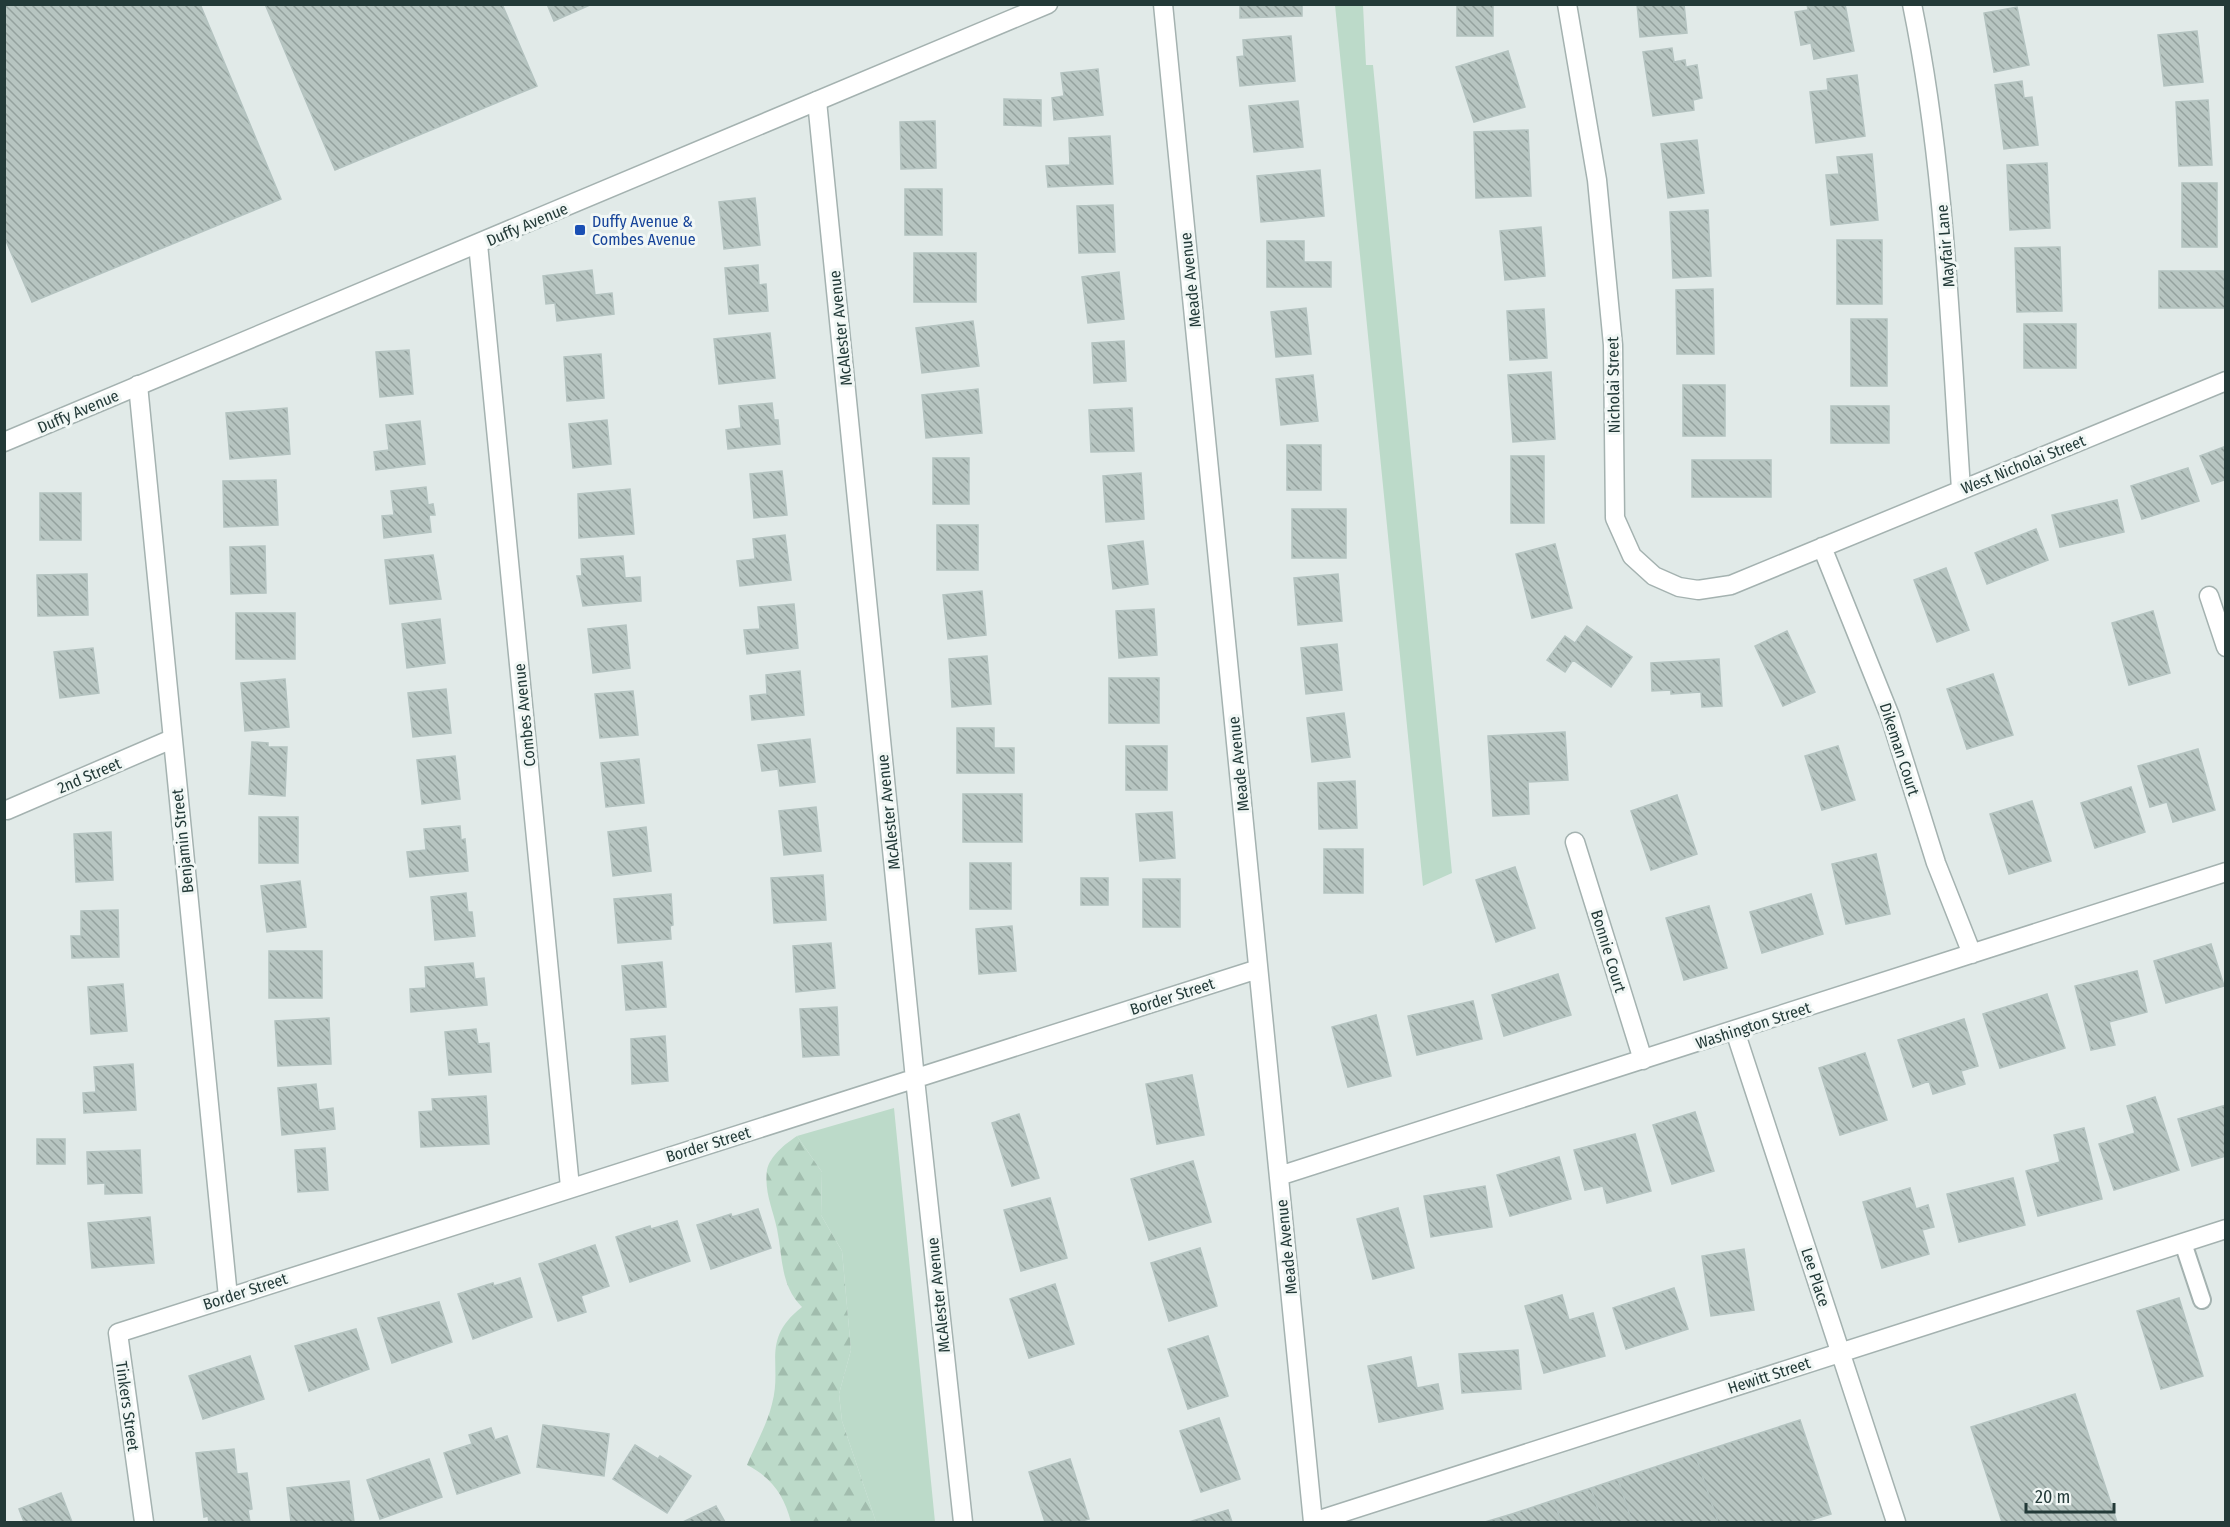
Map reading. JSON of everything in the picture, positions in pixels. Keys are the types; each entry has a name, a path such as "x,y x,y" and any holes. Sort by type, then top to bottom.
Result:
{"street":[{"name":"Duffy Avenue","path":"4,441 1048,4"},
{"name":"Meade Avenue","path":"1163,4 1313,1522"},
{"name":"Nicholai Street","path":"1567,4 1598,180 1613,345 1615,518 1620,534 1632,556 1654,576 1679,587 1698,590 1731,585 1822,547"},
{"name":"Mayfair Lane","path":"1911,4 1921,51 1946,242 1961,489"},
{"name":"McAlester Avenue","path":"818,101 915,1079 963,1522"},
{"name":"Combes Avenue","path":"478,244 570,1187"},
{"name":"West Nicholai Street","path":"1822,547 2226,381"},
{"name":"Benjamin Street","path":"138,386 228,1297"},
{"name":"Dikeman Court","path":"1822,547 1890,716 1936,863 1972,954"},
{"path":"2209,596 2226,647"},
{"name":"2nd Street","path":"7,810 172,740"},
{"name":"Bonnie Court","path":"1575,842 1643,1060"},
{"name":"Washington Street","path":"1279,1176 2226,872"},
{"name":"Border Street","path":"160,1319 1258,969"},
{"name":"Lee Place","path":"1736,1031 1896,1522"},
{"name":"Hewitt Street","path":"1313,1522 2226,1229"},
{"name":"Tinkers Street","path":"144,1522 118,1333 160,1319"}],"lane":[{"path":"2183,1243 2202,1300"}],"green space":[{"path":"1335,5 1363,5 1366,65 1373,65 1452,873 1423,886"},
{"path":"894,1108 935,1522 876,1522 842,1421 839,1394 851,1350 842,1251 821,1215 822,1172 797,1136"},
{"path":"797,1136 822,1172 821,1215 842,1251 851,1350 839,1394 842,1421 876,1522 791,1522 776,1488 747,1465 770,1412 775,1390 775,1353 781,1330 802,1307 790,1290 783,1271 766,1178 767,1170 775,1155"}],"building":[{"path":"4,4 200,4 281,199 32,302 4,236"},
{"path":"265,4 502,4 537,86 335,170"},
{"path":"547,4 592,4 554,21"},
{"path":"1240,4 1302,4 1302,16 1240,18"},
{"path":"1457,4 1493,4 1493,36 1457,36"},
{"path":"1637,4 1684,4 1687,33 1640,37"},
{"path":"1807,4 1845,4 1854,51 1814,59 1811,43 1801,45 1795,12 1808,10"},
{"path":"2017,7 2029,65 1994,72 1984,13"},
{"path":"2197,31 2203,82 2164,86 2158,35"},
{"path":"1291,36 1295,81 1240,86 1237,57 1244,56 1243,40"},
{"path":"1672,48 1674,62 1685,60 1686,67 1697,65 1702,98 1693,100 1694,110 1653,116 1643,52"},
{"path":"1508,51 1525,107 1474,122 1456,67"},
{"path":"1098,69 1103,115 1054,120 1052,98 1064,96 1061,73"},
{"path":"1857,75 1865,136 1816,143 1810,92 1828,90 1827,79"},
{"path":"2022,81 2024,98 2032,97 2038,145 2004,149 1995,85"},
{"path":"1004,99 1041,100 1041,126 1004,125"},
{"path":"2208,100 2212,165 2179,166 2176,102"},
{"path":"1298,101 1303,147 1254,152 1249,106"},
{"path":"935,121 936,168 901,169 900,122"},
{"path":"1528,130 1531,196 1476,198 1474,132"},
{"path":"1110,136 1113,184 1048,187 1046,166 1070,165 1069,138"},
{"path":"1697,140 1704,193 1668,198 1661,144"},
{"path":"1872,154 1878,220 1831,225 1826,175 1839,174 1837,157"},
{"path":"2047,163 2050,228 2010,230 2007,165"},
{"path":"1320,170 1324,216 1261,222 1257,176"},
{"path":"2182,183 2217,183 2217,247 2182,247"},
{"path":"905,189 942,189 942,235 905,235"},
{"path":"755,198 760,245 724,249 719,202"},
{"path":"1113,205 1115,252 1079,253 1077,206"},
{"path":"1708,210 1711,276 1673,278 1670,212"},
{"path":"1541,227 1545,276 1505,280 1500,231"},
{"path":"1837,240 1882,240 1882,304 1837,304"},
{"path":"1267,241 1304,241 1304,262 1331,262 1331,287 1267,287"},
{"path":"2060,247 2062,311 2017,312 2015,248"},
{"path":"914,253 976,253 976,302 914,302"},
{"path":"758,265 759,285 766,284 768,311 729,314 725,268"},
{"path":"592,270 595,295 612,293 614,314 557,321 555,303 546,304 543,276"},
{"path":"2159,271 2226,271 2226,308 2159,308"},
{"path":"1119,272 1124,319 1088,323 1082,277"},
{"path":"1713,289 1714,354 1677,354 1676,290"},
{"path":"1306,308 1311,354 1276,357 1271,312"},
{"path":"1544,309 1547,358 1510,360 1507,311"},
{"path":"1851,319 1887,319 1887,386 1851,386"},
{"path":"973,321 979,366 922,373 916,328"},
{"path":"2024,324 2076,324 2076,368 2024,368"},
{"path":"770,333 775,378 719,384 714,339"},
{"path":"1124,341 1126,381 1094,383 1092,343"},
{"path":"409,350 413,394 380,397 376,352"},
{"path":"601,354 604,398 567,401 564,357"},
{"path":"1551,372 1555,439 1513,442 1508,375"},
{"path":"1313,375 1318,421 1281,425 1276,379"},
{"path":"1683,385 1725,385 1725,436 1683,436"},
{"path":"978,389 982,433 926,438 922,395"},
{"path":"772,403 774,420 778,420 780,444 728,449 726,430 741,428 739,406"},
{"path":"1831,406 1889,406 1889,443 1831,443"},
{"path":"287,408 290,454 230,459 226,413"},
{"path":"1132,408 1134,451 1091,452 1089,410"},
{"path":"607,420 611,464 573,468 569,424"},
{"path":"420,421 425,464 376,470 374,452 389,450 386,425"},
{"path":"1287,445 1321,445 1321,490 1287,490"},
{"path":"2226,446 2226,483 2224,480 2212,484 2200,456"},
{"path":"1511,456 1544,456 1544,523 1511,523"},
{"path":"933,458 969,458 969,504 933,504"},
{"path":"1692,460 1771,460 1771,497 1692,497"},
{"path":"2188,468 2199,501 2142,519 2131,486"},
{"path":"782,471 787,515 754,518 750,474"},
{"path":"1141,473 1144,519 1106,522 1103,476"},
{"path":"276,480 278,525 224,527 223,481"},
{"path":"426,487 428,505 433,504 435,515 429,515 431,532 384,538 382,516 394,515 391,491"},
{"path":"630,489 634,534 579,538 578,494"},
{"path":"40,493 81,493 81,540 40,540"},
{"path":"2117,500 2124,532 2060,547 2052,515"},
{"path":"1292,509 1346,509 1346,558 1292,558"},
{"path":"937,525 978,525 978,570 937,570"},
{"path":"2036,529 2048,560 1987,584 1975,553"},
{"path":"785,535 791,580 740,586 737,561 755,559 753,539"},
{"path":"1143,541 1148,584 1113,589 1108,546"},
{"path":"1555,544 1572,608 1532,618 1516,554"},
{"path":"265,546 266,593 231,594 230,547"},
{"path":"433,555 441,599 390,604 385,560"},
{"path":"623,556 625,578 640,577 641,601 583,606 577,576 582,576 581,559"},
{"path":"1946,568 1969,630 1937,642 1914,580"},
{"path":"87,574 88,615 38,616 37,575"},
{"path":"1338,574 1342,621 1298,625 1294,578"},
{"path":"982,591 986,635 948,639 943,595"},
{"path":"794,604 798,648 747,654 744,630 760,629 758,607"},
{"path":"1154,609 1157,655 1119,658 1116,611"},
{"path":"2153,611 2170,673 2129,685 2112,623"},
{"path":"236,613 295,613 295,659 236,659"},
{"path":"440,619 445,663 407,668 402,624"},
{"path":"626,625 630,668 593,673 588,629"},
{"path":"1587,626 1632,657 1611,687 1573,660 1565,672 1547,660 1565,636 1575,643"},
{"path":"1787,631 1815,692 1783,706 1755,646"},
{"path":"1337,644 1342,690 1306,694 1301,648"},
{"path":"93,648 99,693 60,698 54,652"},
{"path":"987,656 991,704 952,707 949,659"},
{"path":"1719,659 1722,706 1702,707 1701,692 1671,694 1671,690 1652,691 1651,663"},
{"path":"800,671 804,715 752,720 750,696 767,694 766,675"},
{"path":"1993,674 2013,735 1967,749 1947,689"},
{"path":"1109,678 1159,678 1159,723 1109,723"},
{"path":"285,679 289,727 245,731 241,683"},
{"path":"446,689 451,733 413,737 408,693"},
{"path":"633,691 638,735 600,738 595,694"},
{"path":"1344,713 1350,757 1312,762 1307,718"},
{"path":"957,728 994,728 994,748 1014,748 1014,773 957,773"},
{"path":"1565,732 1568,780 1528,782 1529,814 1493,816 1488,736"},
{"path":"810,739 815,782 780,786 778,769 762,771 758,745"},
{"path":"252,742 268,743 268,747 287,747 285,796 249,794"},
{"path":"1126,746 1167,746 1167,790 1126,790"},
{"path":"1838,746 1855,800 1822,810 1805,756"},
{"path":"2198,749 2215,810 2173,822 2167,802 2150,807 2138,766"},
{"path":"455,756 460,799 422,804 417,760"},
{"path":"639,759 644,803 606,807 601,763"},
{"path":"1355,781 1357,828 1319,829 1318,783"},
{"path":"2131,787 2145,832 2095,848 2081,803"},
{"path":"963,794 1022,794 1022,842 963,842"},
{"path":"1677,795 1697,854 1651,870 1631,811"},
{"path":"2032,801 2051,861 2009,874 1990,814"},
{"path":"816,807 821,851 784,855 779,811"},
{"path":"1172,812 1175,858 1140,861 1136,814"},
{"path":"259,817 298,817 298,863 259,863"},
{"path":"460,826 461,840 465,839 468,871 410,877 407,852 426,850 424,829"},
{"path":"646,827 651,871 613,876 608,832"},
{"path":"111,832 113,880 76,882 74,834"},
{"path":"1324,849 1363,849 1363,893 1324,893"},
{"path":"1876,854 1890,914 1846,924 1832,864"},
{"path":"970,863 1011,863 1011,909 970,909"},
{"path":"1515,867 1535,928 1496,942 1476,880"},
{"path":"823,875 826,920 774,923 771,878"},
{"path":"1081,878 1108,878 1108,905 1081,905"},
{"path":"1143,879 1180,879 1180,927 1143,927"},
{"path":"300,881 306,927 267,932 261,886"},
{"path":"466,893 468,912 472,912 475,936 435,940 431,897"},
{"path":"671,894 673,925 670,926 671,939 618,943 614,899"},
{"path":"1811,894 1823,934 1762,953 1750,912"},
{"path":"1709,906 1727,968 1684,980 1666,918"},
{"path":"118,910 119,957 72,958 71,936 81,936 81,911"},
{"path":"1012,926 1016,971 979,974 976,929"},
{"path":"831,943 835,988 796,992 793,946"},
{"path":"2211,944 2224,986 2166,1003 2154,961"},
{"path":"269,951 322,951 322,998 269,998"},
{"path":"662,962 666,1007 626,1010 622,966"},
{"path":"473,963 475,979 484,978 487,1005 411,1012 410,989 426,988 425,967"},
{"path":"2137,971 2147,1012 2109,1022 2115,1045 2091,1050 2075,986"},
{"path":"1558,974 1571,1015 1504,1036 1492,995"},
{"path":"123,984 127,1031 91,1034 88,987"},
{"path":"2047,994 2065,1048 2000,1068 1983,1014"},
{"path":"1473,1001 1482,1039 1417,1055 1408,1016"},
{"path":"837,1007 839,1055 803,1057 800,1009"},
{"path":"1376,1015 1391,1076 1348,1087 1332,1027"},
{"path":"329,1018 331,1064 278,1066 275,1021"},
{"path":"1964,1019 1978,1066 1961,1071 1965,1084 1933,1094 1929,1081 1913,1087 1898,1040"},
{"path":"476,1029 478,1044 489,1043 491,1072 449,1075 445,1032"},
{"path":"665,1036 668,1081 632,1084 631,1039"},
{"path":"1865,1053 1887,1120 1840,1135 1819,1068"},
{"path":"133,1064 136,1110 84,1113 83,1093 96,1092 94,1067"},
{"path":"1192,1075 1204,1135 1157,1144 1146,1084"},
{"path":"316,1084 319,1110 333,1108 335,1129 282,1135 278,1088"},
{"path":"486,1096 489,1144 421,1147 419,1112 433,1111 432,1099"},
{"path":"2155,1097 2179,1170 2114,1190 2099,1144 2135,1133 2127,1106"},
{"path":"2226,1105 2226,1156 2192,1166 2178,1119"},
{"path":"1695,1112 1714,1171 1672,1184 1653,1125"},
{"path":"1019,1114 1039,1178 1012,1186 992,1123"},
{"path":"2084,1128 2102,1199 2038,1216 2026,1171 2060,1162 2054,1135"},
{"path":"1635,1134 1651,1191 1607,1203 1603,1186 1585,1190 1574,1150"},
{"path":"37,1139 65,1139 65,1164 37,1164"},
{"path":"325,1148 328,1190 298,1192 295,1150"},
{"path":"140,1150 142,1193 105,1194 105,1183 88,1184 87,1152"},
{"path":"1559,1157 1571,1199 1510,1216 1497,1175"},
{"path":"1193,1161 1211,1222 1149,1240 1131,1179"},
{"path":"2013,1178 2025,1225 1959,1242 1947,1194"},
{"path":"1485,1186 1492,1227 1431,1237 1424,1196"},
{"path":"1910,1188 1916,1209 1928,1205 1934,1227 1922,1230 1929,1254 1882,1268 1863,1202"},
{"path":"1050,1198 1067,1258 1021,1271 1004,1210"},
{"path":"1398,1208 1414,1268 1373,1279 1357,1219"},
{"path":"758,1209 771,1248 711,1269 697,1225 731,1214 732,1217"},
{"path":"150,1217 154,1263 92,1268 88,1223"},
{"path":"677,1221 690,1261 630,1282 616,1237 650,1226 651,1229"},
{"path":"595,1245 609,1286 581,1296 586,1312 558,1321 539,1264"},
{"path":"1200,1248 1217,1306 1169,1321 1151,1263"},
{"path":"1744,1249 1754,1310 1711,1316 1702,1256"},
{"path":"520,1278 532,1317 473,1339 458,1294 493,1283 494,1286"},
{"path":"1055,1284 1074,1344 1029,1358 1010,1299"},
{"path":"1674,1288 1688,1329 1626,1349 1613,1308"},
{"path":"1562,1295 1569,1320 1593,1313 1605,1356 1544,1373 1525,1306"},
{"path":"2179,1298 2203,1376 2161,1389 2137,1311"},
{"path":"439,1302 452,1342 392,1363 378,1318"},
{"path":"356,1329 369,1369 309,1391 295,1346"},
{"path":"1208,1336 1228,1396 1188,1409 1168,1349"},
{"path":"1518,1350 1521,1389 1462,1393 1459,1354"},
{"path":"250,1356 264,1399 203,1419 189,1376"},
{"path":"1411,1357 1417,1388 1438,1384 1443,1409 1379,1422 1368,1366"},
{"path":"2075,1394 2117,1522 2002,1522 1971,1427"},
{"path":"1219,1418 1240,1479 1201,1492 1180,1431"},
{"path":"1800,1420 1831,1514 1805,1522 1718,1522 1695,1454"},
{"path":"543,1425 609,1434 604,1476 537,1467"},
{"path":"491,1428 495,1440 507,1436 520,1473 457,1494 444,1453 472,1444 469,1435"},
{"path":"635,1445 658,1459 660,1456 691,1476 667,1513 613,1479"},
{"path":"234,1449 237,1474 247,1473 252,1509 248,1510 250,1522 209,1522 208,1516 204,1517 196,1453"},
{"path":"1695,1454 1718,1522 1632,1522 1618,1479"},
{"path":"429,1459 442,1497 380,1519 367,1480"},
{"path":"1070,1459 1089,1519 1078,1522 1045,1522 1029,1472"},
{"path":"1618,1479 1632,1522 1602,1522 1591,1488"},
{"path":"349,1481 354,1522 291,1522 287,1488"},
{"path":"1591,1488 1602,1522 1561,1522 1554,1500"},
{"path":"61,1493 72,1522 24,1522 19,1509"},
{"path":"1554,1500 1561,1522 1515,1522 1512,1514"},
{"path":"716,1506 725,1522 683,1522"},
{"path":"1228,1510 1232,1522 1189,1522"},
{"path":"1512,1514 1515,1522 1485,1522"}],"place":[{"name":"Duffy Avenue & Combes Avenue","path":"580,230"}]}
